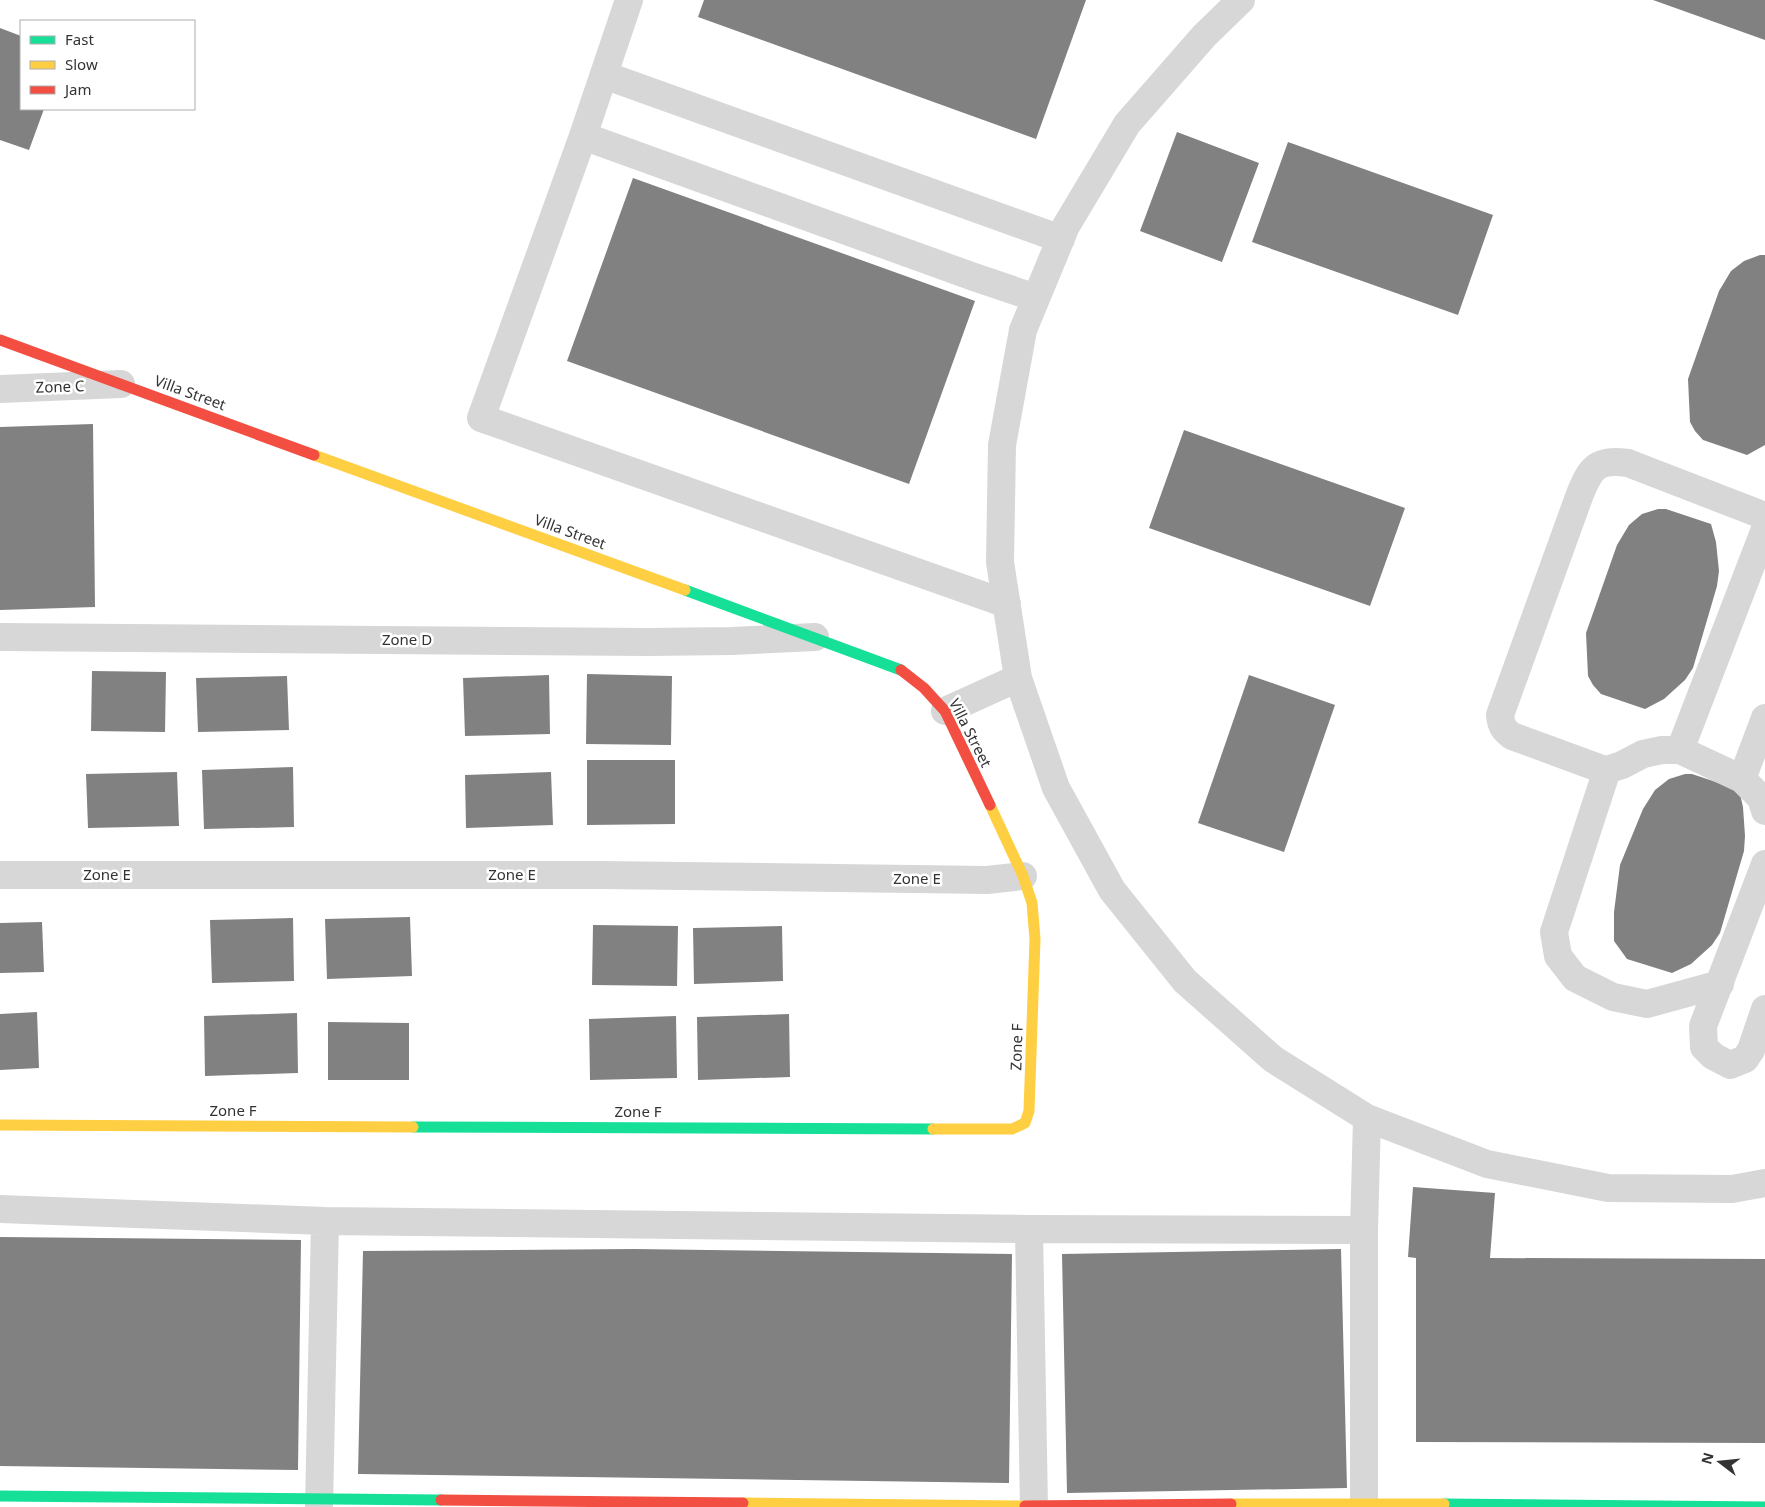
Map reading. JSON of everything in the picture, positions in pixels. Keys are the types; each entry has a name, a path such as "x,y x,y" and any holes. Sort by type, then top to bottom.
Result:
{"street":[{"path":"629,0 583,136 481,418 1007,604"},
{"path":"1241,0 1204,36 1127,124 1066,226 1023,330 1002,445 1000,562 1018,678 1056,788 1112,890 1185,981 1273,1058 1367,1118 1487,1164 1608,1188 1732,1189 1765,1183"},
{"path":"604,75 1060,239"},
{"path":"583,136 1036,298"},
{"name":"Villa Street","path":"0,340 900,669 932,694 945,711 1023,876"},
{"name":"Zone C","path":"0,388 121,384"},
{"path":"1765,516 1628,463 1614,461 1598,466 1588,475 1500,715 1501,724 1505,731 1512,736 1607,770 1622,765 1643,754 1662,750 1680,750 1742,779 1761,798 1765,811"},
{"path":"1680,750 1765,529"},
{"name":"Zone D","path":"0,636 639,642 732,641 814,637"},
{"path":"945,711 1018,678"},
{"path":"1742,779 1765,718"},
{"path":"1607,770 1554,932 1558,956 1575,978 1613,997 1647,1004 1720,984"},
{"path":"1765,864 1704,1026 1704,1047 1713,1056 1730,1065 1745,1059 1751,1050 1765,1009"},
{"name":"Zone E","path":"0,875 602,875 969,880 1023,876"},
{"name":"Zone F","path":"0,1125 1012,1129 1025,1123 1030,1098 1035,939 1032,903 1023,876"},
{"path":"1364,1503 1364,1230 1367,1118"},
{"path":"0,1209 325,1221 1029,1229 1364,1230"},
{"path":"319,1503 325,1221"},
{"path":"1029,1229 1034,1507"},
{"path":"0,1496 319,1503 1034,1507 1364,1503 1765,1507"}],"building":[{"path":"704,0 1086,0 1036,139 698,17"},
{"path":"1653,0 1765,0 1765,40"},
{"path":"0,28 20,36 20,110 44,110 29,150 0,140"},
{"path":"1177,132 1259,163 1222,262 1140,231"},
{"path":"1288,142 1493,215 1458,315 1252,242"},
{"path":"633,178 975,301 909,484 567,361"},
{"path":"1765,255 1765,445 1747,455 1703,440 1695,431 1690,422 1688,379 1719,291 1731,271 1744,261"},
{"path":"93,424 95,607 0,610 0,427"},
{"path":"1184,430 1405,508 1370,606 1149,528"},
{"path":"1658,509 1666,509 1711,524 1716,542 1719,571 1717,586 1693,668 1685,680 1664,699 1645,709 1601,694 1593,685 1588,676 1586,633 1617,545 1629,525 1642,514"},
{"path":"92,671 166,672 165,732 91,731"},
{"path":"587,674 672,676 671,745 586,744"},
{"path":"549,675 550,734 465,736 463,678"},
{"path":"1249,675 1335,705 1284,852 1198,823"},
{"path":"287,676 289,730 198,732 196,678"},
{"path":"587,760 675,760 675,824 587,825"},
{"path":"293,767 294,827 204,829 202,770"},
{"path":"177,772 179,826 88,828 86,774"},
{"path":"551,772 553,825 466,828 465,775"},
{"path":"1692,774 1737,789 1743,807 1745,836 1744,851 1720,933 1712,945 1691,964 1672,973 1627,959 1614,941 1614,912 1620,865 1643,809 1655,790 1669,779"},
{"path":"410,917 412,976 327,979 325,919"},
{"path":"293,918 294,981 212,983 210,920"},
{"path":"42,922 44,972 0,973 0,923"},
{"path":"593,925 678,926 677,986 592,985"},
{"path":"782,926 783,981 694,984 693,928"},
{"path":"37,1012 39,1068 0,1070 0,1014"},
{"path":"297,1013 298,1073 205,1076 204,1016"},
{"path":"789,1014 790,1077 698,1080 697,1017"},
{"path":"676,1016 677,1078 590,1080 589,1019"},
{"path":"328,1022 409,1023 409,1080 328,1080"},
{"path":"1413,1187 1495,1193 1490,1258 1765,1259 1765,1443 1416,1442 1416,1258 1408,1257"},
{"path":"0,1237 301,1240 298,1470 0,1466"},
{"path":"634,1249 1012,1254 1009,1483 358,1474 363,1251"},
{"path":"1341,1249 1347,1488 1067,1493 1062,1254"}],"traffic: fast":[{"path":"685,590 901,670"},
{"path":"413,1127 933,1129"},
{"path":"0,1496 441,1500"},
{"path":"1444,1504 1765,1507"}],"traffic: slow":[{"path":"314,455 685,590"},
{"path":"933,1129 1012,1129 1025,1123 1029,1111 1035,939 1032,903 1023,876 990,805"},
{"path":"0,1125 413,1127"},
{"path":"743,1503 1025,1506"},
{"path":"1231,1504 1444,1504"}],"traffic: jam":[{"path":"0,340 314,455"},
{"path":"901,670 924,688 945,711 990,805"},
{"path":"441,1500 743,1503"},
{"path":"1025,1506 1231,1504"}]}
